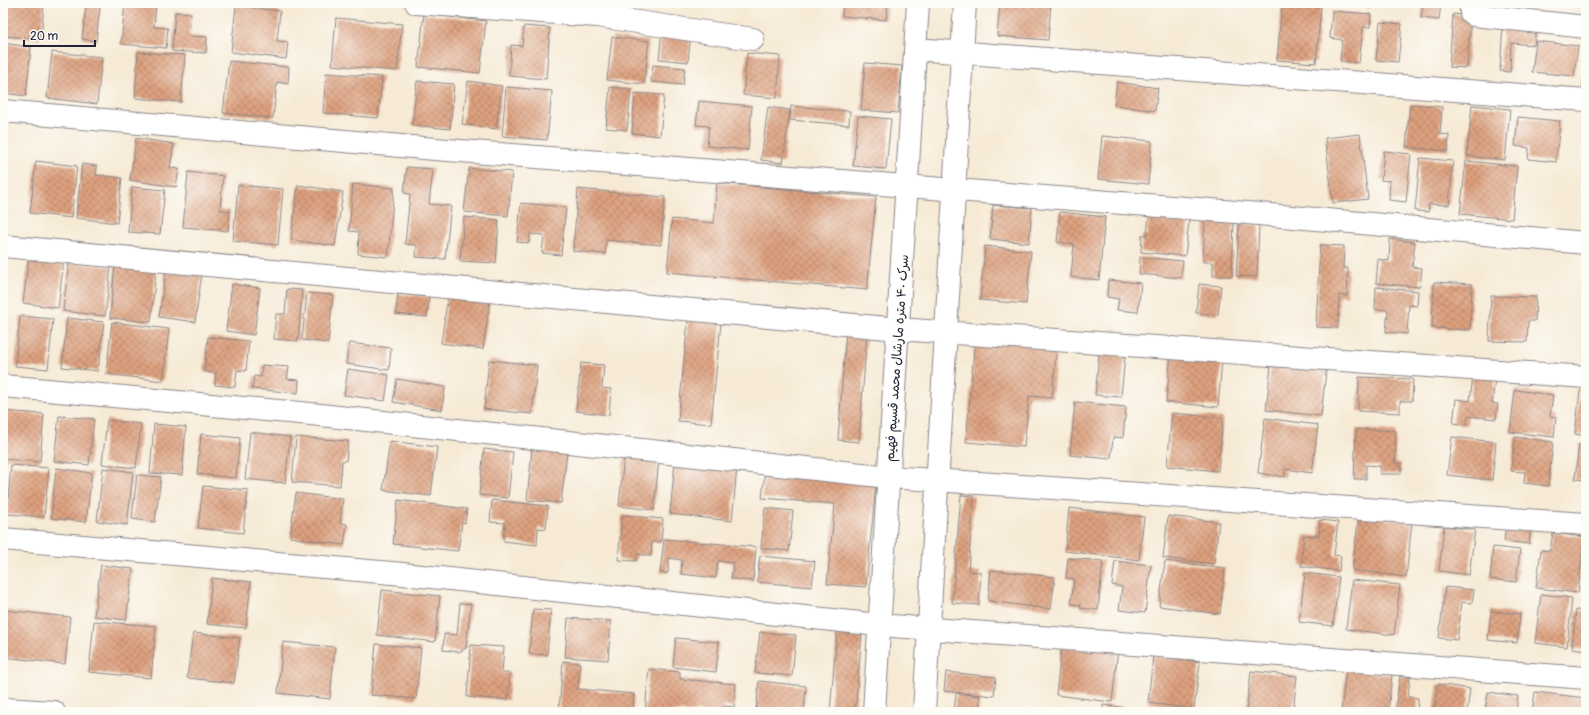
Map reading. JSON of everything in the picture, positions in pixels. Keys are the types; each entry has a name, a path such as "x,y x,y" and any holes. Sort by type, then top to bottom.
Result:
{"street":[{"path":"416,3 597,16 754,39"},
{"name":"سرک ۴۰ متره مارشال محمد قسیم فهیم","path":"874,712 918,3"},
{"path":"924,712 965,3"},
{"path":"1471,3 1471,13 1474,14 1586,27"},
{"path":"915,49 1586,100"},
{"path":"3,111 434,149 1236,212 1586,243"},
{"path":"3,246 898,329 1586,377"},
{"path":"3,386 319,415 889,477 1586,524"},
{"path":"3,539 403,574 879,625 1586,678"},
{"path":"3,709 54,712"}],"building":[{"path":"6,3 44,3 41,39 3,36"},
{"path":"125,3 156,3 154,27 168,28 166,48 121,44"},
{"path":"843,3 888,3 886,20 842,16"},
{"path":"1000,3 1051,3 1048,40 997,36"},
{"path":"1348,3 1371,3 1371,8 1348,6"},
{"path":"1423,3 1441,3 1439,20 1421,18"},
{"path":"1282,4 1321,7 1316,63 1277,60"},
{"path":"86,6 100,7 96,41 82,39"},
{"path":"236,6 280,11 277,41 288,42 286,59 231,52"},
{"path":"1332,11 1371,14 1370,27 1363,27 1359,63 1340,61 1342,40 1330,38"},
{"path":"175,12 191,13 189,36 207,37 206,53 172,51"},
{"path":"424,14 486,21 480,73 418,67"},
{"path":"1453,14 1471,16 1467,68 1449,67"},
{"path":"336,18 402,24 397,71 332,65"},
{"path":"1380,22 1402,24 1398,62 1376,60"},
{"path":"1503,24 1536,26 1534,45 1511,43 1510,72 1500,71"},
{"path":"524,26 550,28 546,79 509,76 511,45 522,46"},
{"path":"662,30 691,32 688,62 659,59"},
{"path":"612,37 649,41 644,84 607,80"},
{"path":"1536,41 1578,46 1574,76 1532,72"},
{"path":"3,43 31,47 26,96 3,93"},
{"path":"52,52 102,57 97,104 47,98"},
{"path":"138,52 185,55 181,102 135,98"},
{"path":"747,53 780,56 777,98 743,95"},
{"path":"1585,55 1586,94 1582,94"},
{"path":"229,61 289,67 288,84 277,82 273,118 223,113"},
{"path":"865,63 902,66 898,113 861,110"},
{"path":"653,65 685,68 683,85 651,82"},
{"path":"326,73 382,77 378,118 323,113"},
{"path":"417,81 454,84 450,129 412,125"},
{"path":"468,81 502,86 496,129 462,124"},
{"path":"1117,82 1158,88 1155,111 1114,105"},
{"path":"506,87 552,91 547,140 502,136"},
{"path":"610,87 631,89 627,130 606,128"},
{"path":"635,93 664,95 660,136 632,133"},
{"path":"699,101 752,106 748,150 707,146 709,126 696,125"},
{"path":"1410,104 1442,107 1440,134 1449,135 1448,151 1406,147"},
{"path":"1472,105 1510,109 1505,160 1467,156"},
{"path":"791,106 850,111 849,125 790,120"},
{"path":"768,107 790,110 783,163 761,160"},
{"path":"858,116 891,119 886,169 853,166"},
{"path":"1518,117 1560,121 1556,162 1528,159 1529,148 1515,146"},
{"path":"1360,134 1368,199 1333,203 1325,138"},
{"path":"1102,136 1152,141 1148,184 1098,179"},
{"path":"136,138 174,144 170,168 179,169 176,187 130,180"},
{"path":"1384,151 1411,154 1406,202 1389,200 1390,181 1381,180"},
{"path":"1420,158 1453,161 1449,205 1429,204 1428,212 1415,211"},
{"path":"36,161 77,166 71,218 30,213"},
{"path":"1466,161 1517,166 1512,219 1460,214"},
{"path":"82,164 97,166 96,175 122,178 117,223 76,218"},
{"path":"407,167 433,169 429,204 451,206 445,259 416,257 417,245 405,244 410,194 404,193"},
{"path":"469,168 512,172 508,216 464,212"},
{"path":"188,172 223,176 220,210 230,211 228,231 183,227"},
{"path":"717,183 876,197 867,290 667,272 672,219 714,223"},
{"path":"353,184 394,188 388,257 358,254 359,232 349,231"},
{"path":"238,185 283,189 278,245 233,241"},
{"path":"298,185 343,192 335,246 291,240"},
{"path":"132,187 165,190 160,234 128,232"},
{"path":"578,189 665,197 661,245 606,240 605,254 573,251"},
{"path":"521,203 566,207 561,255 542,253 544,235 530,234 529,243 517,242"},
{"path":"993,205 1032,208 1029,243 990,239"},
{"path":"1150,207 1190,212 1185,256 1141,252 1142,235 1147,235"},
{"path":"1060,212 1105,217 1099,280 1071,277 1074,244 1057,242"},
{"path":"464,217 499,220 496,263 460,261"},
{"path":"1205,219 1234,221 1232,276 1213,276 1213,262 1203,262"},
{"path":"1239,224 1259,225 1257,277 1236,276"},
{"path":"1390,239 1415,242 1412,267 1422,268 1420,287 1376,283 1378,259 1389,261"},
{"path":"1320,245 1344,246 1343,268 1348,268 1347,296 1339,295 1338,328 1316,327"},
{"path":"985,246 1031,251 1026,304 980,300"},
{"path":"29,254 64,259 58,308 23,303"},
{"path":"1140,257 1183,261 1181,278 1139,274"},
{"path":"69,262 111,267 105,316 63,311"},
{"path":"115,265 156,269 151,322 110,318"},
{"path":"166,269 202,273 195,322 159,317"},
{"path":"1108,280 1141,283 1138,312 1117,310 1119,299 1107,297"},
{"path":"1434,282 1472,284 1470,330 1432,328"},
{"path":"232,284 260,288 254,335 226,331"},
{"path":"1199,284 1221,286 1218,315 1196,313"},
{"path":"1376,287 1418,291 1417,306 1409,305 1407,334 1386,332 1388,310 1375,309"},
{"path":"287,289 302,290 298,341 274,339 276,314 285,314"},
{"path":"307,293 333,295 328,343 302,340"},
{"path":"398,294 429,297 427,317 396,314"},
{"path":"448,295 490,301 483,349 441,343"},
{"path":"1491,296 1536,297 1535,321 1528,321 1527,342 1489,341"},
{"path":"20,316 53,319 48,369 15,366"},
{"path":"67,318 104,322 98,371 62,367"},
{"path":"688,320 721,323 711,424 678,421"},
{"path":"112,322 169,329 163,381 106,374"},
{"path":"846,330 867,332 859,442 838,440"},
{"path":"208,337 249,341 246,371 237,370 235,387 215,385 216,373 204,372"},
{"path":"975,338 1057,345 1052,398 1029,396 1024,447 966,442"},
{"path":"349,343 391,348 389,370 346,364"},
{"path":"1099,354 1125,356 1121,397 1095,395"},
{"path":"1171,355 1222,360 1218,407 1166,402"},
{"path":"1272,357 1327,363 1321,416 1266,410"},
{"path":"489,360 537,365 532,414 484,409"},
{"path":"581,363 604,365 602,388 611,389 609,415 576,411"},
{"path":"262,365 289,367 287,379 299,380 298,393 252,389 254,376 261,377"},
{"path":"348,369 389,375 385,401 344,395"},
{"path":"1473,376 1495,378 1492,403 1498,404 1496,419 1468,416 1467,425 1453,423 1456,399 1470,401"},
{"path":"1359,377 1413,379 1412,401 1400,401 1400,413 1358,411"},
{"path":"397,379 445,387 442,410 393,402"},
{"path":"1515,390 1553,395 1550,416 1556,417 1554,437 1510,432"},
{"path":"1580,391 1586,391 1586,436 1575,434"},
{"path":"1075,402 1126,407 1123,438 1113,437 1111,459 1070,455"},
{"path":"3,411 44,414 40,462 3,459"},
{"path":"1172,413 1223,418 1218,471 1167,466"},
{"path":"59,416 94,419 89,465 54,461"},
{"path":"1265,418 1318,425 1312,473 1285,469 1285,477 1258,473"},
{"path":"107,420 141,424 136,468 102,464"},
{"path":"154,424 186,427 182,475 150,473"},
{"path":"1356,429 1396,431 1395,463 1401,463 1401,474 1380,474 1380,466 1366,465 1366,479 1354,479"},
{"path":"250,432 290,437 285,483 245,479"},
{"path":"201,434 240,438 236,478 197,474"},
{"path":"296,437 348,441 346,461 342,461 340,486 292,482"},
{"path":"1452,437 1496,442 1492,480 1447,475"},
{"path":"1515,437 1553,442 1548,486 1524,483 1525,472 1511,471"},
{"path":"390,441 437,447 431,496 383,490"},
{"path":"1579,444 1586,445 1586,480 1575,479"},
{"path":"484,449 513,452 508,498 479,495"},
{"path":"532,449 567,452 561,503 527,500"},
{"path":"624,456 659,459 654,510 619,506"},
{"path":"675,461 737,467 732,521 670,514"},
{"path":"11,465 49,468 44,517 7,514"},
{"path":"56,468 92,473 86,522 51,518"},
{"path":"103,468 133,472 127,525 97,521"},
{"path":"765,473 876,483 866,587 827,584 835,504 762,498"},
{"path":"137,475 161,477 155,522 132,519"},
{"path":"203,486 248,490 243,533 198,528"},
{"path":"296,493 343,499 340,523 347,524 344,545 290,537"},
{"path":"961,495 974,496 968,571 981,572 979,605 952,603"},
{"path":"398,500 467,509 465,523 462,522 458,551 393,544"},
{"path":"492,500 548,506 546,529 538,528 537,545 503,541 505,523 490,522"},
{"path":"765,508 793,511 789,551 761,548"},
{"path":"1069,508 1144,517 1139,560 1065,551"},
{"path":"622,515 663,519 661,542 652,542 651,556 637,554 636,561 618,560"},
{"path":"1359,515 1412,522 1406,577 1352,570"},
{"path":"1168,516 1219,522 1214,564 1163,558"},
{"path":"1320,520 1338,522 1334,555 1341,556 1339,571 1301,566 1304,535 1319,536"},
{"path":"1506,524 1531,526 1529,544 1504,541"},
{"path":"1444,526 1475,530 1469,575 1439,571"},
{"path":"1553,533 1584,537 1578,593 1536,588 1541,550 1550,551"},
{"path":"664,539 756,547 753,581 731,579 733,563 718,561 716,578 681,574 682,560 669,558 668,573 660,573"},
{"path":"1493,547 1520,550 1516,582 1490,579"},
{"path":"760,556 815,561 812,587 757,582"},
{"path":"1068,558 1103,561 1098,610 1080,608 1081,605 1071,604 1074,579 1066,578"},
{"path":"1115,561 1151,565 1145,613 1119,610 1122,587 1112,585"},
{"path":"1165,561 1225,568 1220,614 1159,606"},
{"path":"101,565 133,569 126,620 94,616"},
{"path":"991,570 1055,577 1051,609 988,601"},
{"path":"1305,573 1339,577 1333,626 1299,622"},
{"path":"212,578 251,582 246,628 207,624"},
{"path":"1352,580 1400,585 1394,635 1346,629"},
{"path":"1445,587 1474,590 1472,603 1462,602 1457,640 1439,638"},
{"path":"382,590 440,596 435,642 377,635"},
{"path":"1541,594 1572,598 1567,647 1535,643"},
{"path":"460,603 471,604 466,648 459,652 443,650 444,634 457,635"},
{"path":"533,609 551,610 547,655 529,654"},
{"path":"3,610 70,617 65,664 3,657"},
{"path":"1576,610 1586,611 1586,650 1572,648"},
{"path":"1491,611 1520,614 1517,643 1488,640"},
{"path":"568,618 611,621 608,660 565,657"},
{"path":"94,621 156,626 151,678 89,672"},
{"path":"837,630 862,633 855,712 830,712"},
{"path":"760,632 796,635 792,676 755,673"},
{"path":"193,633 240,638 234,683 187,678"},
{"path":"676,638 719,642 716,672 673,667"},
{"path":"283,642 335,647 330,699 278,693"},
{"path":"1062,642 1118,649 1112,702 1056,695"},
{"path":"376,644 421,648 416,699 371,695"},
{"path":"471,645 504,647 502,673 510,673 508,700 467,697"},
{"path":"1153,656 1200,662 1194,709 1148,703"},
{"path":"563,661 580,663 578,689 634,694 633,712 582,712 559,710"},
{"path":"649,669 680,672 680,679 736,684 734,707 724,706 723,712 645,712"},
{"path":"1346,670 1392,675 1388,712 1341,712"},
{"path":"1251,671 1297,676 1293,712 1246,712"},
{"path":"946,672 996,677 994,696 944,691"},
{"path":"1400,676 1410,677 1408,697 1418,698 1417,712 1395,712"},
{"path":"759,681 806,686 804,712 756,712"},
{"path":"1438,684 1470,689 1467,712 1434,712"},
{"path":"1488,692 1518,696 1516,712 1485,712"},
{"path":"1535,692 1586,698 1586,712 1532,712"},
{"path":"956,693 980,696 979,712 954,712"},
{"path":"1103,705 1137,709 1136,712 1103,712"}]}
